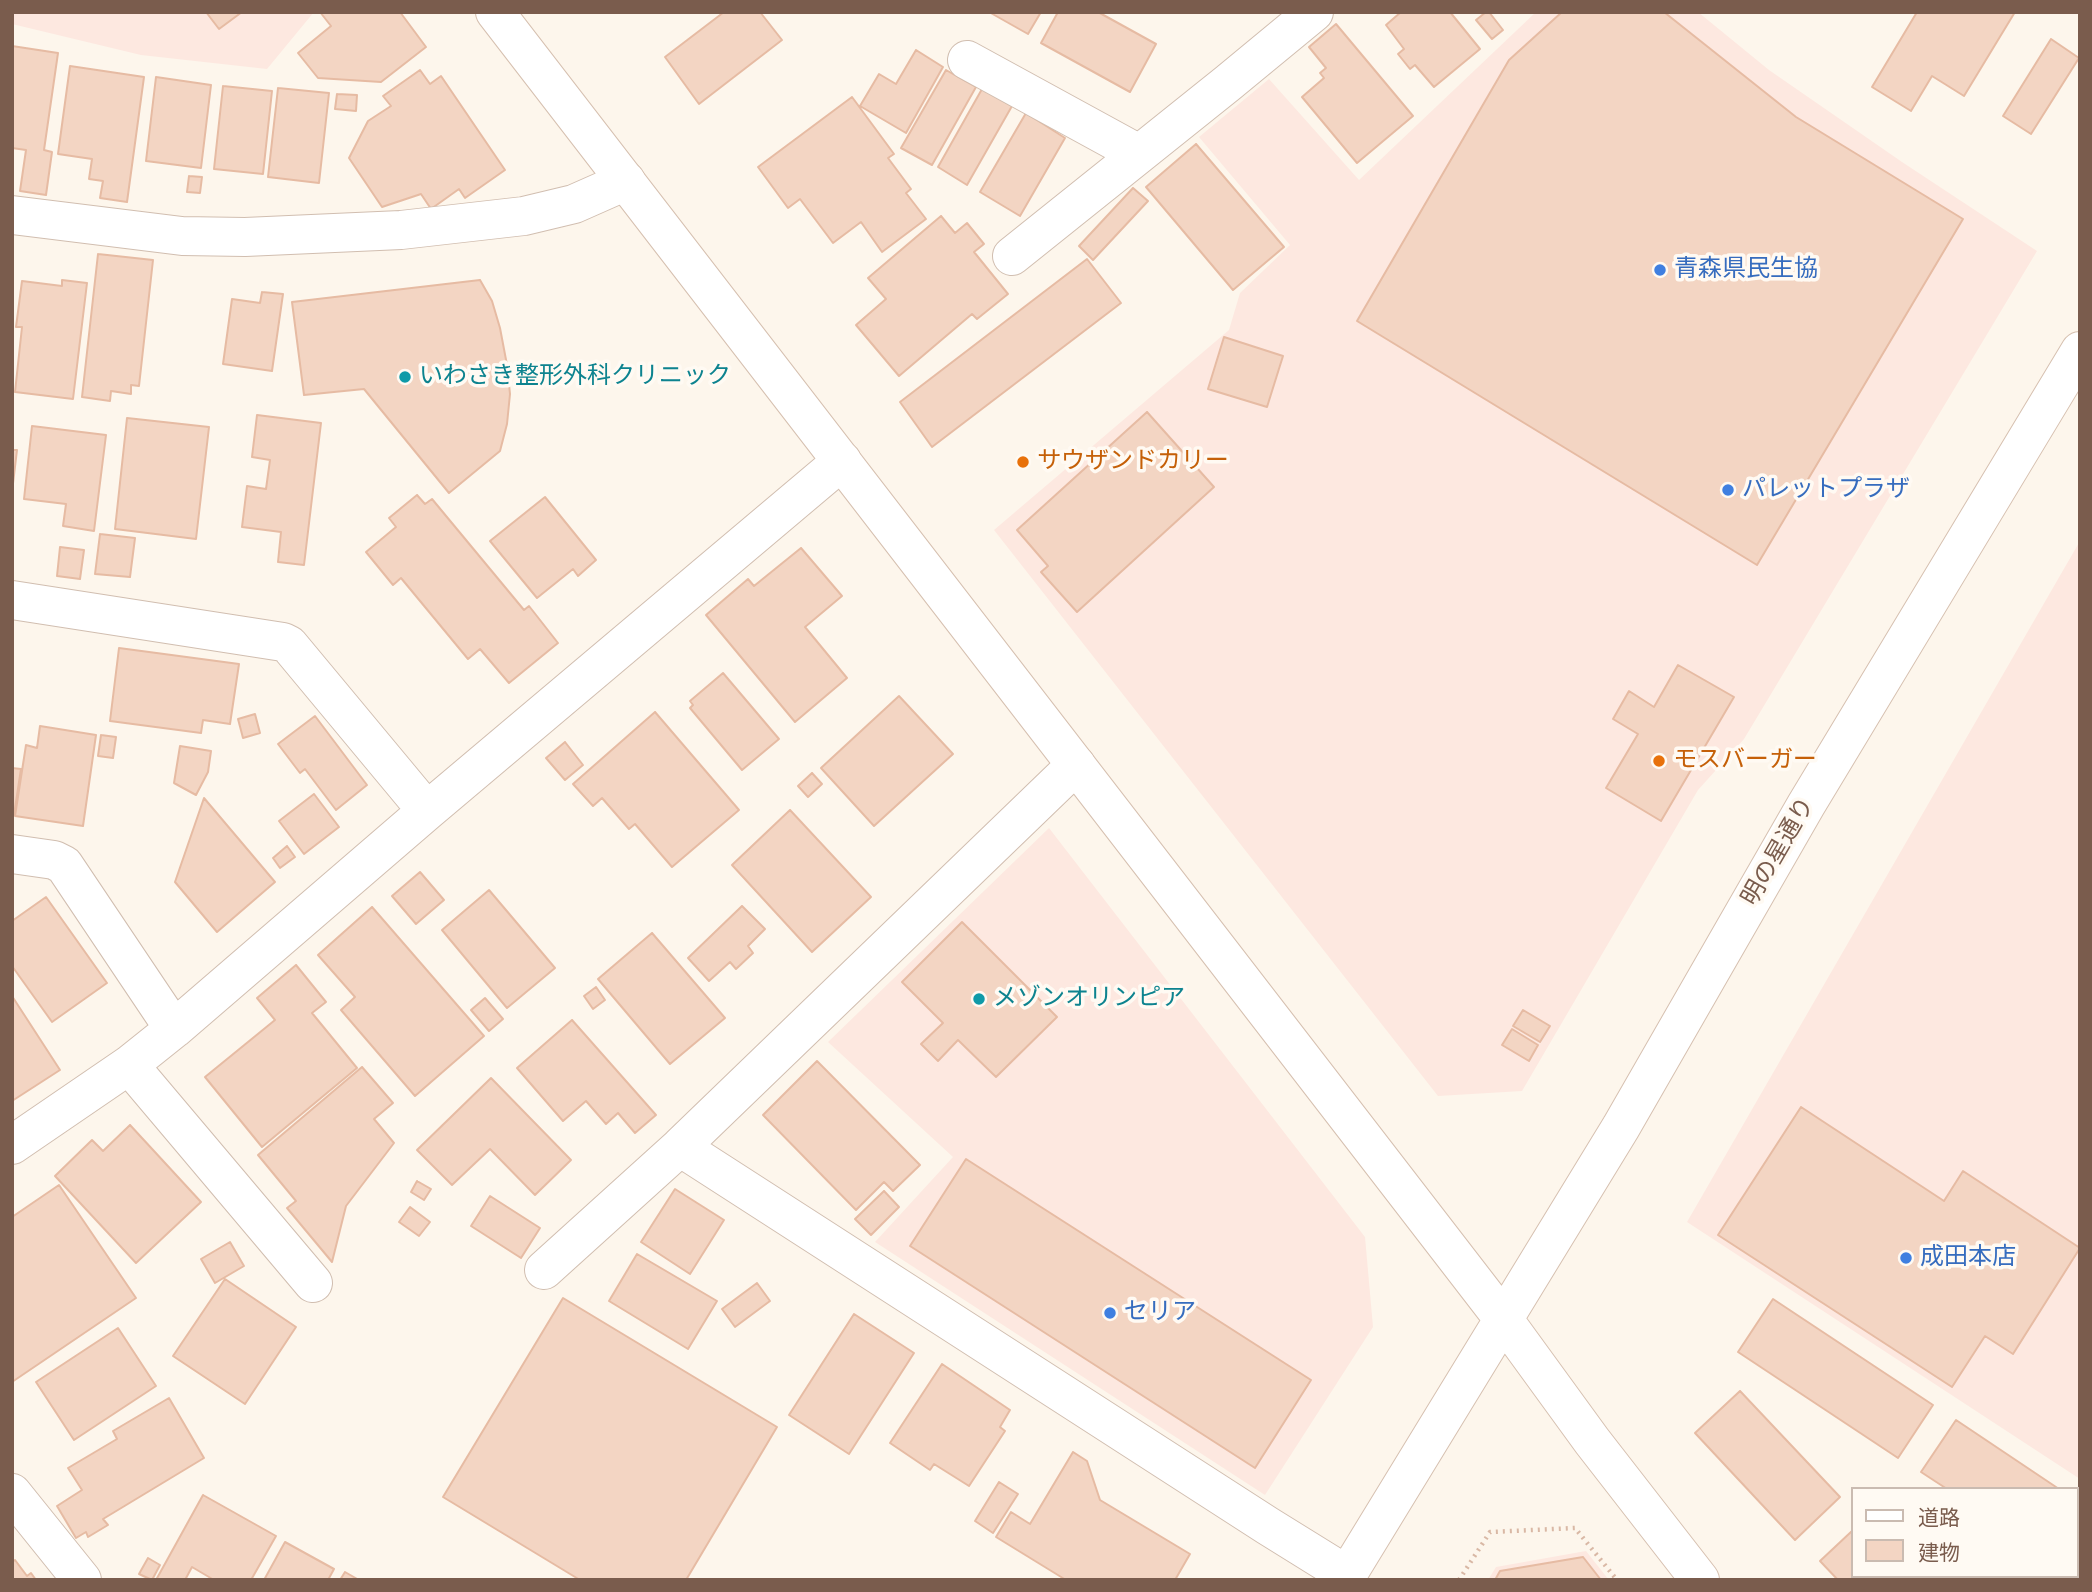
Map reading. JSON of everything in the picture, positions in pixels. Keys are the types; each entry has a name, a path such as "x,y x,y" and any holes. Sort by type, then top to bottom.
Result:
{"street":[{"path":"495,12 1504,1320 1592,1441 1700,1580"},
{"path":"1012,256 1314,12"},
{"path":"967,60 1139,154"},
{"path":"12,215 182,236 245,237 401,230 524,216 574,204 625,181"},
{"name":"明の星通り","path":"1346,1577 1621,1127 1806,805 2080,351"},
{"path":"12,1145 129,1065 174,1029 427,811 842,461"},
{"path":"12,600 289,645 427,811"},
{"path":"544,1270 680,1147 1076,765"},
{"path":"12,854 54,860 64,865 174,1029"},
{"path":"129,1065 313,1283"},
{"path":"680,1147 1346,1577"},
{"path":"12,1493 82,1580"}],"path":[{"path":"1459,1580 1489,1532 1574,1528 1617,1580"}],"shaded area":[{"path":"12,12 314,12 267,69 141,55 12,24"},
{"path":"1536,12 1698,12 1769,70 2037,251 1744,739 1698,790 1522,1091 1438,1096 994,530 1229,330 1240,293 1290,245 1199,137 1269,79 1359,180"},
{"path":"2080,541 2080,1479 1687,1222"},
{"path":"1049,828 1365,1237 1373,1327 1265,1495 875,1242 953,1157 828,1042"},
{"path":"1586,1551 1609,1580 1488,1580 1496,1567"}],"building":[{"path":"206,12 242,12 219,29"},
{"path":"320,12 400,12 426,47 381,82 318,78 298,53 331,26"},
{"path":"724,12 760,12 782,40 699,104 665,57"},
{"path":"989,12 1041,12 1028,34"},
{"path":"1058,12 1098,12 1156,44 1130,92 1041,43"},
{"path":"1401,12 1450,12 1480,49 1434,87 1415,65 1410,69 1398,54 1404,49 1386,25"},
{"path":"1489,12 1503,30 1492,39 1476,20"},
{"name":"青森県民生協","path":"1562,12 1664,12 1796,117 1963,219 1757,565 1357,321 1509,60"},
{"path":"1917,12 2015,12 1964,96 1932,76 1911,111 1872,87"},
{"path":"1336,24 1413,116 1357,163 1302,97 1324,78 1320,73 1326,68 1309,47"},
{"path":"2051,39 2079,58 2031,134 2003,116"},
{"path":"12,46 58,53 44,150 52,152 46,195 20,191 26,150 12,148"},
{"path":"916,50 943,67 906,133 860,106 879,74 896,84"},
{"path":"70,66 144,77 127,202 100,198 103,181 89,179 92,159 58,154"},
{"path":"420,70 430,84 441,76 505,170 465,198 459,189 431,209 421,194 382,207 349,158 368,121 391,106 383,96"},
{"path":"946,70 976,87 932,165 901,148"},
{"path":"156,77 211,85 201,168 146,161"},
{"path":"223,86 272,91 263,174 214,169"},
{"path":"278,88 329,93 319,183 268,177"},
{"path":"982,89 1012,106 967,185 938,167"},
{"path":"337,94 357,95 356,111 335,109"},
{"path":"852,97 894,154 888,158 911,189 906,193 926,219 882,252 861,222 833,243 800,199 788,208 758,167"},
{"path":"1026,113 1065,138 1020,216 980,192"},
{"path":"1196,144 1284,247 1233,290 1146,187"},
{"path":"189,176 202,177 200,193 187,192"},
{"path":"1133,188 1148,201 1093,260 1079,246"},
{"path":"941,216 955,233 967,223 984,244 974,252 1008,294 977,319 972,314 899,376 856,325 886,299 868,278"},
{"path":"98,254 153,260 139,386 131,385 131,394 111,391 110,401 82,397"},
{"path":"1087,259 1121,303 932,447 900,402"},
{"path":"62,280 87,283 73,399 15,392 22,327 16,327 22,281 62,286"},
{"name":"いわさき整形外科クリニック","path":"480,280 492,301 507,365 510,394 507,424 500,451 449,493 364,389 304,395 292,302"},
{"path":"262,292 283,294 272,371 223,364 232,299 260,303"},
{"path":"1224,337 1283,356 1267,407 1208,389"},
{"path":"1147,412 1214,487 1077,612 1041,572 1048,566 1017,530"},
{"path":"257,415 321,423 304,565 278,562 281,532 242,527 247,486 266,489 270,460 252,457"},
{"path":"127,418 209,427 196,539 115,529"},
{"path":"32,426 106,435 94,531 63,526 66,504 24,499"},
{"path":"12,450 17,450 12,492"},
{"path":"417,495 425,504 432,499 524,610 529,606 558,643 509,683 480,649 468,659 401,578 393,585 366,552 396,527 389,518"},
{"path":"545,497 596,560 578,576 573,569 537,598 490,541"},
{"path":"100,534 135,538 130,577 95,574"},
{"path":"60,547 84,550 80,579 57,576"},
{"path":"801,548 842,596 805,627 847,678 795,722 706,615 748,579 754,586"},
{"path":"119,648 239,664 230,724 203,720 201,733 110,721"},
{"name":"モスバーガー","path":"1678,665 1734,697 1661,821 1606,788 1638,734 1613,719 1629,691 1654,707"},
{"path":"723,673 779,739 742,770 690,708 693,705 690,701"},
{"path":"899,696 953,754 874,826 821,768"},
{"path":"655,712 739,810 672,867 635,824 629,829 602,798 593,806 573,784"},
{"path":"255,714 260,733 243,738 238,719"},
{"path":"315,716 367,785 336,810 305,769 300,773 278,744"},
{"path":"40,726 96,735 83,826 15,816 26,745 37,748"},
{"path":"101,735 116,737 113,758 98,756"},
{"path":"565,742 583,765 565,780 546,758"},
{"path":"180,746 211,751 208,772 196,795 174,783"},
{"path":"12,768 21,769 14,815 12,815"},
{"path":"812,773 822,784 808,797 798,786"},
{"path":"314,794 339,827 304,854 279,821"},
{"path":"204,798 275,882 217,932 175,882"},
{"path":"790,810 871,897 812,952 732,865"},
{"path":"287,846 295,857 280,868 273,858"},
{"path":"420,872 444,900 416,924 392,896"},
{"path":"489,890 555,968 507,1008 442,930"},
{"path":"46,897 107,983 52,1022 12,966 12,921"},
{"path":"742,906 765,929 748,946 753,953 736,969 730,962 709,981 688,958"},
{"path":"372,907 484,1036 415,1096 341,1010 355,997 318,955"},
{"name":"メゾンオリンピア","path":"962,922 1057,1017 996,1077 958,1040 938,1061 921,1044 943,1023 902,982"},
{"path":"652,933 725,1018 670,1064 598,979"},
{"path":"296,965 326,1002 312,1013 357,1068 262,1147 205,1077 275,1020 257,998"},
{"path":"596,987 605,1000 593,1009 584,996"},
{"path":"12,996 60,1070 12,1101"},
{"path":"485,998 503,1019 489,1031 471,1010"},
{"path":"1523,1010 1550,1026 1540,1042 1513,1026"},
{"path":"572,1020 656,1115 635,1133 618,1113 606,1124 586,1101 563,1121 517,1068"},
{"path":"1512,1029 1538,1045 1529,1061 1502,1045"},
{"path":"817,1061 920,1165 893,1191 884,1182 856,1210 763,1115"},
{"path":"362,1067 393,1103 374,1119 394,1143 346,1206 332,1262 287,1208 296,1201 258,1155"},
{"path":"491,1078 571,1160 535,1195 490,1149 452,1185 417,1150"},
{"path":"1801,1107 1944,1201 1963,1171 2080,1248 2013,1354 1985,1336 1952,1387 1718,1235"},
{"path":"130,1125 201,1202 136,1263 55,1176 92,1140 103,1151"},
{"name":"セリア","path":"966,1159 1311,1380 1255,1468 910,1246"},
{"path":"417,1181 431,1189 424,1200 411,1192"},
{"path":"59,1185 136,1298 12,1382 12,1217"},
{"path":"675,1189 724,1220 690,1274 641,1242"},
{"path":"884,1191 899,1207 871,1235 855,1219"},
{"path":"490,1196 540,1228 521,1258 471,1226"},
{"path":"410,1207 430,1222 419,1236 399,1222"},
{"path":"230,1242 244,1266 215,1283 201,1259"},
{"path":"637,1254 717,1301 688,1349 609,1301"},
{"path":"225,1279 296,1327 245,1404 173,1356"},
{"path":"757,1283 770,1301 735,1327 722,1309"},
{"path":"563,1298 777,1427 686,1580 580,1580 443,1497"},
{"path":"1773,1299 1933,1405 1898,1458 1738,1352"},
{"path":"854,1314 914,1353 849,1454 789,1415"},
{"path":"118,1328 156,1386 74,1440 36,1382"},
{"path":"942,1364 1010,1410 1000,1427 1005,1431 969,1486 934,1464 930,1470 890,1443"},
{"path":"1740,1391 1840,1497 1795,1540 1695,1433"},
{"path":"169,1398 204,1458 103,1519 108,1525 88,1537 86,1532 76,1538 57,1506 82,1490 68,1468 117,1439 113,1431"},
{"path":"1956,1420 2056,1487 1944,1487 1921,1472"},
{"path":"1073,1452 1087,1461 1100,1500 1190,1554 1175,1580 1066,1580 996,1537 1011,1512 1030,1524"},
{"path":"999,1482 1018,1494 993,1533 975,1521"},
{"path":"203,1495 276,1536 251,1580 214,1580 192,1567 185,1580 156,1580"},
{"path":"1850,1533 1850,1578 1923,1580 1838,1580 1820,1561"},
{"path":"285,1542 334,1569 328,1580 264,1580"},
{"path":"1583,1557 1601,1580 1495,1580 1500,1571"},
{"path":"148,1558 160,1565 152,1580 139,1574"},
{"path":"15,1560 27,1576 31,1573 36,1580 12,1580 12,1562"},
{"path":"345,1572 359,1580 340,1580"}],"place":[{"name":"青森県民生協","path":"1660,270"},
{"name":"いわさき整形外科クリニック","path":"405,377"},
{"name":"サウザンドカリー","path":"1023,462"},
{"name":"パレットプラザ","path":"1728,490"},
{"name":"モスバーガー","path":"1659,761"},
{"name":"メゾンオリンピア","path":"979,999"},
{"name":"成田本店","path":"1906,1258"},
{"name":"セリア","path":"1110,1313"}]}
